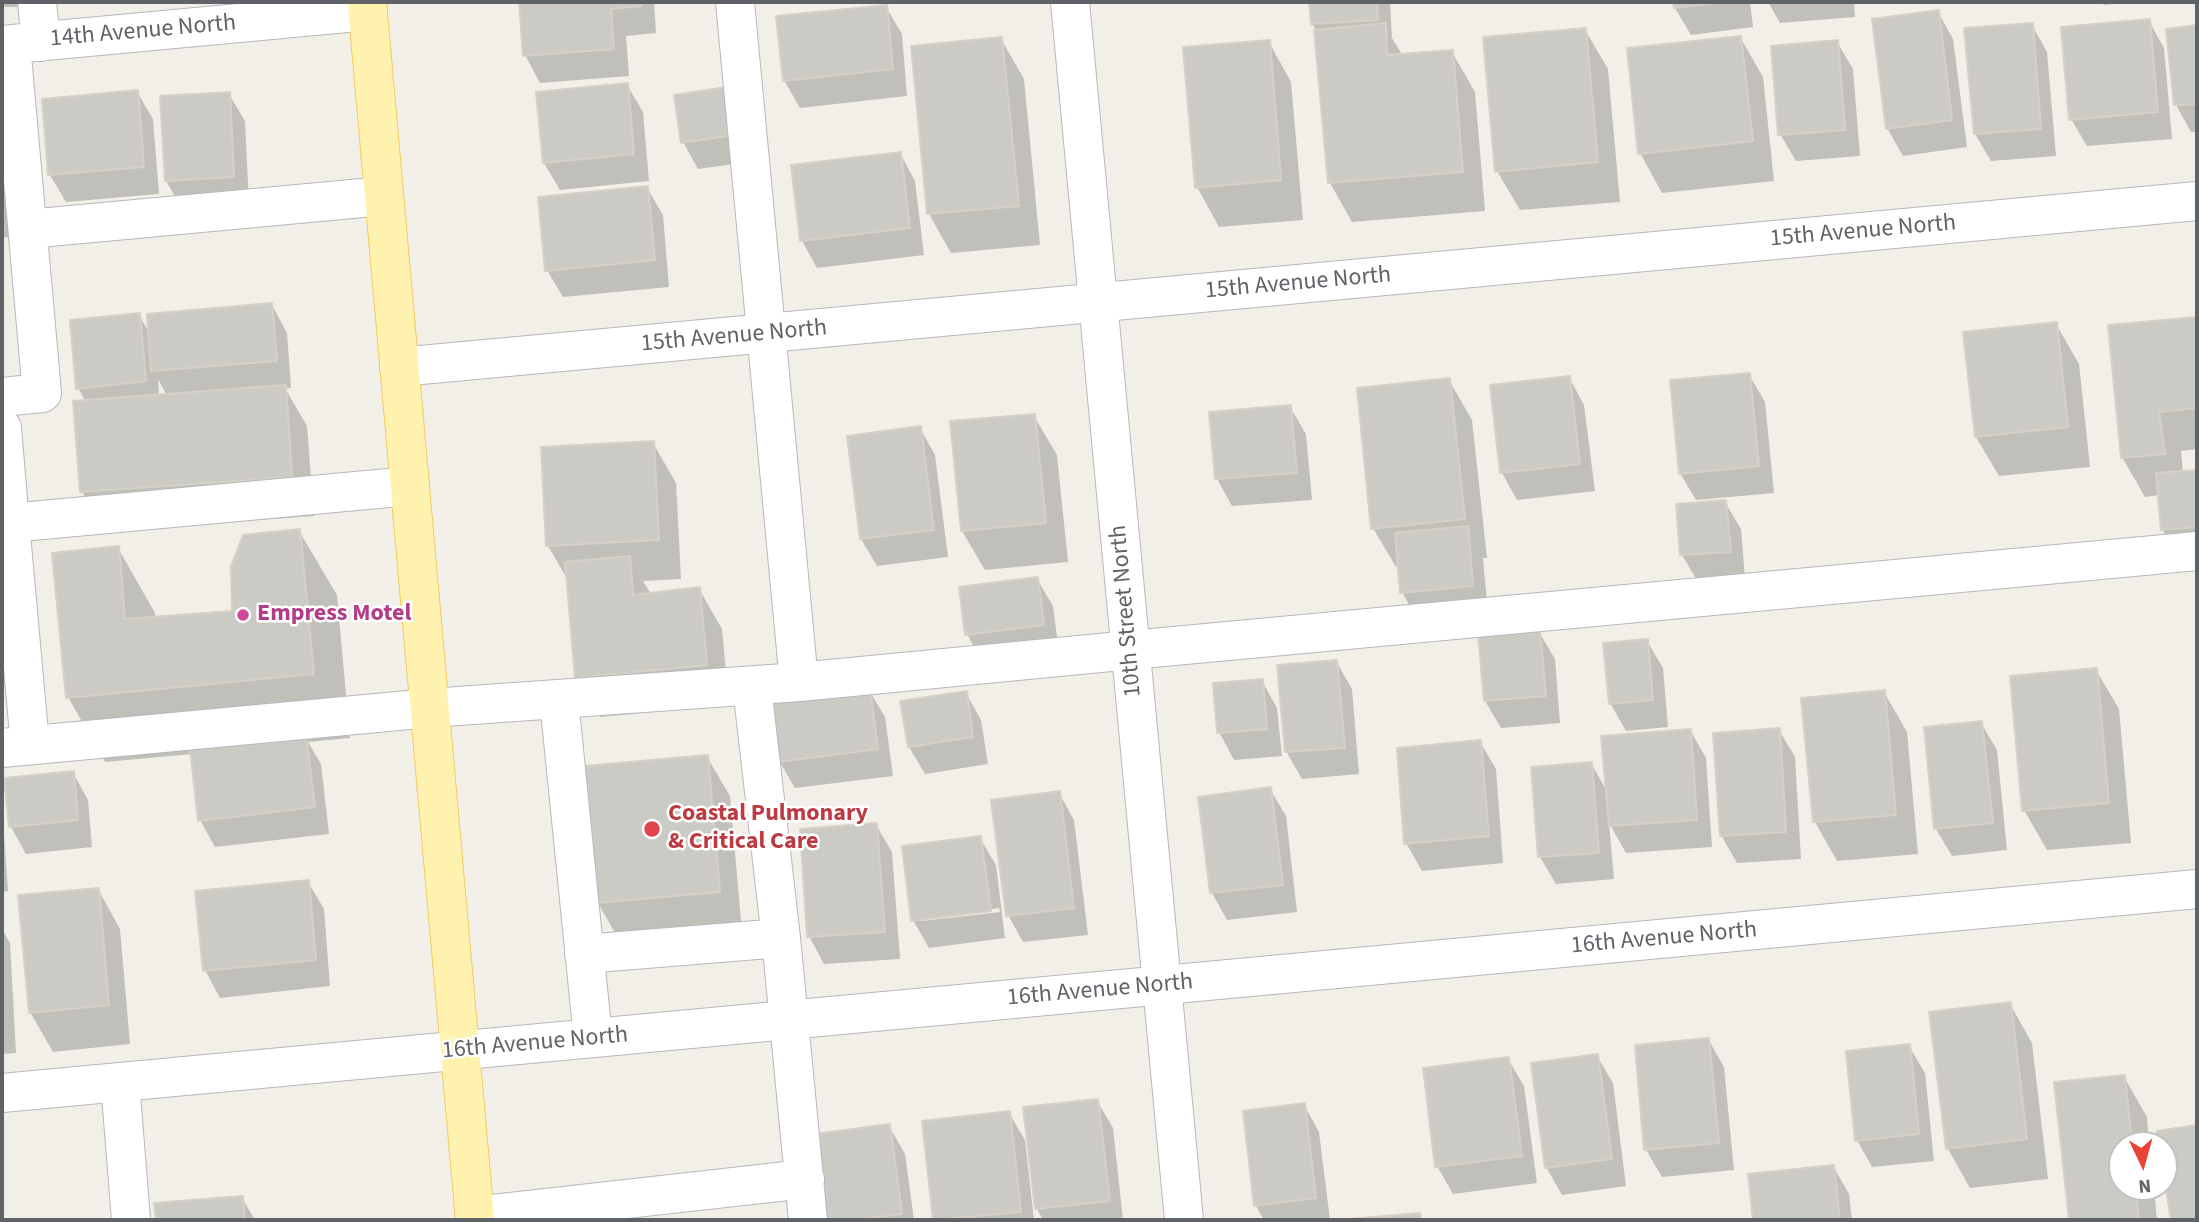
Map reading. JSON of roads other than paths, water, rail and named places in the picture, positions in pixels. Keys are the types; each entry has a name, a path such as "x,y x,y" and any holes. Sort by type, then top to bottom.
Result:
{"main road":[{"path":"367,6 475,1218"}],"street":[{"path":"2,397 42,393 27,229 18,44 37,2"},
{"path":"735,2 799,682"},
{"name":"10th Street North","path":"1070,2 1184,1220"},
{"name":"14th Avenue North","path":"18,44 367,6"},
{"path":"27,229 384,196"},
{"name":"15th Avenue North","path":"399,367 2197,201"},
{"path":"2,428 10,523 16,746 430,708 752,687 2197,551"},
{"path":"10,523 410,486"},
{"path":"752,687 781,938 808,1220"},
{"path":"559,700 593,1038"},
{"name":"16th Avenue North","path":"2,1093 2197,889"},
{"path":"584,954 781,938"},
{"path":"120,1082 131,1220"},
{"path":"475,1218 804,1179"}],"place":[{"name":"Empress Motel","path":"243,615"},
{"name":"Coastal Pulmonary & Critical Care","path":"652,829"}]}
